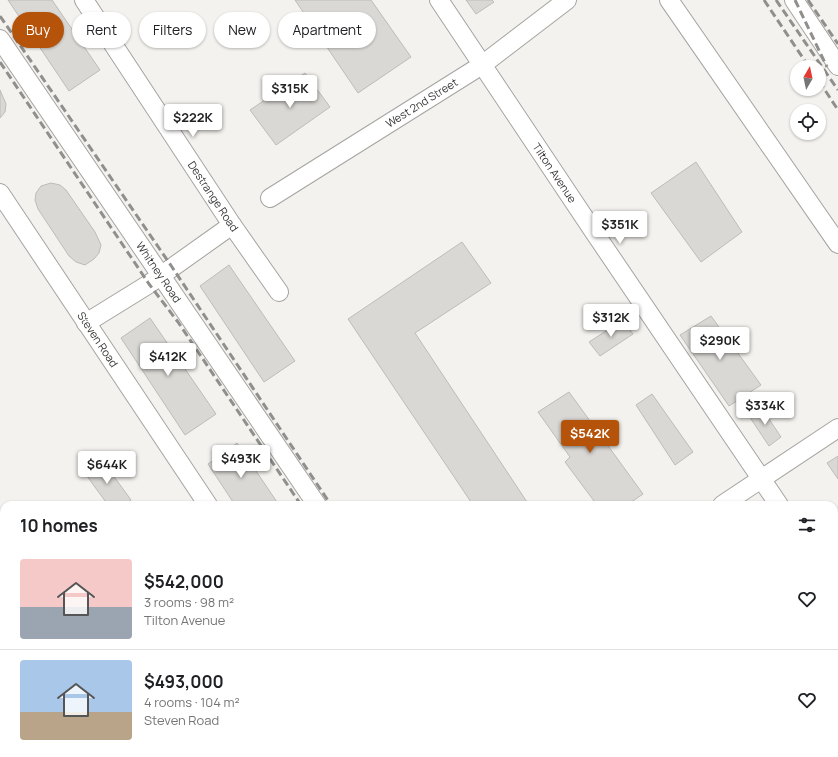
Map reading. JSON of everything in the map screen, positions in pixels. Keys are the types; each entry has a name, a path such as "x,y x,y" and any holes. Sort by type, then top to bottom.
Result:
{"street":[{"name":"Destrange Road","path":"84,0 232,225 279,292"},
{"name":"Tilton Avenue","path":"438,0 617,268 776,501"},
{"name":"West 2nd Street","path":"270,198 482,65 567,0"},
{"path":"669,0 838,244"},
{"path":"794,0 838,66"},
{"name":"Whitney Road","path":"0,39 314,501"},
{"name":"Steven Road","path":"0,193 205,501"},
{"path":"86,323 161,276 232,225"},
{"path":"728,501 838,428"}],"building":[{"path":"8,0 52,0 60,12 16,12"},
{"path":"295,0 371,0 411,57 358,93 328,48 376,48 376,12 303,12"},
{"path":"466,0 492,0 494,2 476,14"},
{"path":"64,18 72,29 72,48 85,48 100,70 69,91 40,48 64,48"},
{"path":"305,73 330,107 276,145 250,110"},
{"path":"0,90 6,104 5,112 0,118"},
{"path":"696,162 742,232 701,262 651,193"},
{"path":"51,183 60,185 66,190 95,232 101,245 99,253 94,259 85,265 76,262 69,256 38,209 35,200 36,193 41,186"},
{"path":"462,242 491,283 415,333 526,501 470,501 348,319"},
{"path":"229,265 295,361 264,382 200,286"},
{"path":"711,316 761,385 729,406 680,335"},
{"path":"150,318 216,414 185,435 121,338"},
{"path":"623,320 633,334 600,356 589,342"},
{"path":"569,392 643,494 633,501 594,501 565,462 570,457 538,412"},
{"path":"652,394 693,452 675,465 636,405"},
{"path":"761,407 781,437 769,446 749,416"},
{"path":"237,443 276,501 232,501 208,464"},
{"path":"838,456 838,479 827,463"},
{"path":"102,460 131,500 105,501 84,472"}],"railway":[{"path":"764,0 804,60"},
{"path":"776,0 838,90"},
{"path":"795,0 827,67"},
{"path":"808,0 838,44"},
{"path":"0,16 172,267 328,501"},
{"path":"0,62 149,284 178,322 298,501"},
{"path":"826,92 838,110"}]}
